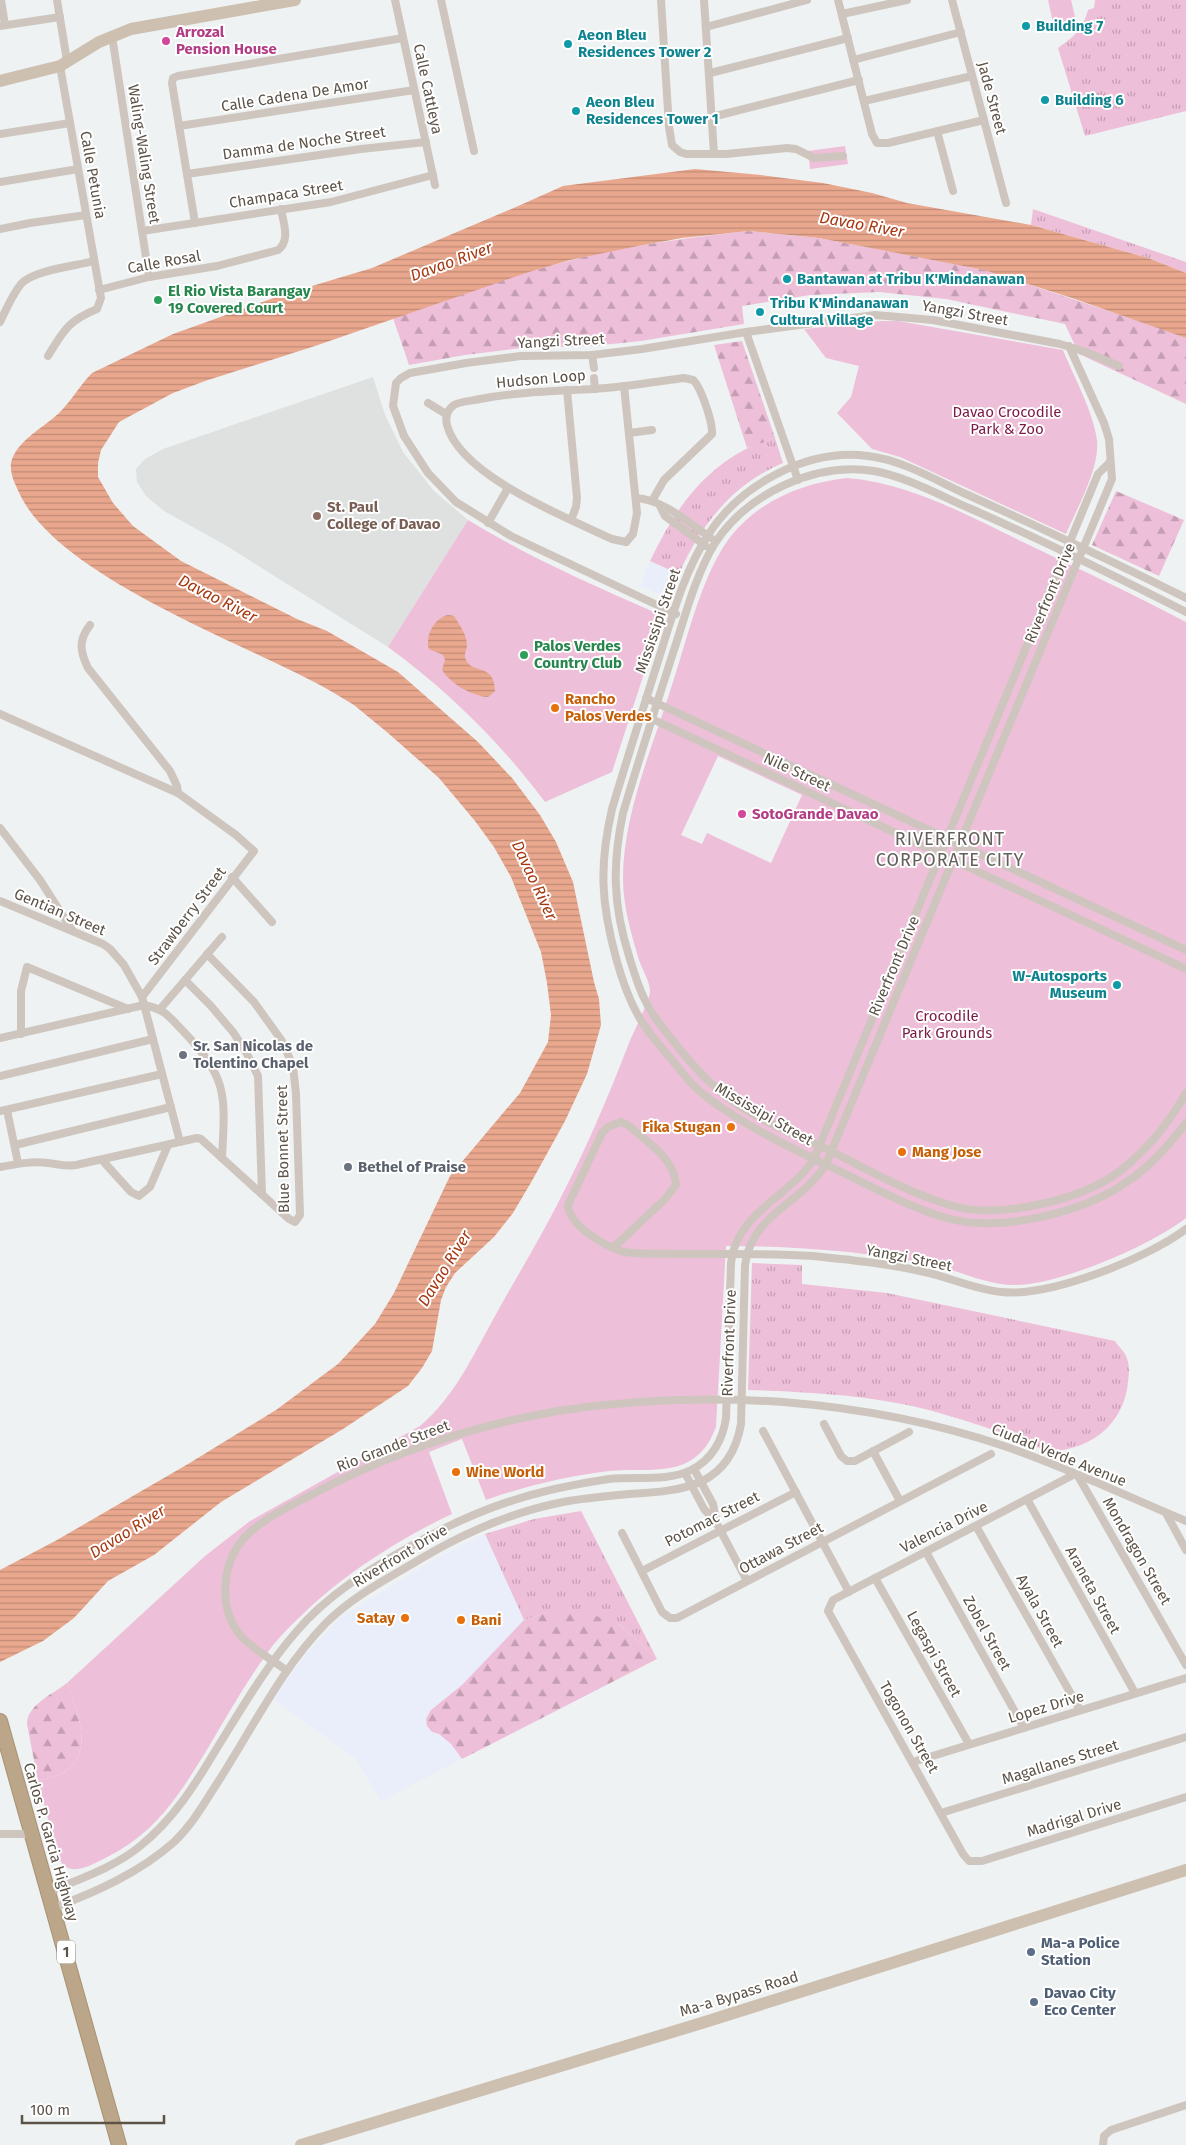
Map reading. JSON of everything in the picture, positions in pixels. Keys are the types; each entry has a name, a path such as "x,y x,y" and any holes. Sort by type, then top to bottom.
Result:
{"highway":[{"name":"Carlos P. Garcia Highway","path":"0,1721 119,2145"}],"main road":[{"path":"0,81 63,64 112,36 156,23 295,0"},
{"name":"Ma-a Bypass Road","path":"301,2145 705,2022 1186,1870"}],"street":[{"path":"1,0 3,26 60,18"},
{"name":"Calle Petunia","path":"57,0 70,123 99,290"},
{"name":"Calle Cattleya","path":"395,0 435,185"},
{"path":"441,0 474,150"},
{"path":"661,0 670,138 672,145 680,152 714,154 796,148 814,158 843,156"},
{"path":"704,0 714,154"},
{"path":"706,27 807,0"},
{"path":"838,0 872,134 877,143 888,143 984,120"},
{"path":"842,14 907,0"},
{"name":"Jade Street","path":"952,0 1006,203"},
{"path":"854,60 961,32"},
{"name":"Waling-Waling Street","path":"112,36 149,277"},
{"path":"195,223 172,83 173,78 403,38"},
{"path":"710,73 848,38"},
{"path":"864,102 972,76"},
{"path":"712,117 858,80"},
{"name":"Calle Cadena De Amor","path":"179,126 414,90"},
{"path":"0,134 70,123"},
{"path":"937,131 952,191"},
{"name":"Damma de Noche Street","path":"187,174 341,151 426,142"},
{"path":"0,182 78,169"},
{"name":"Champaca Street","path":"142,231 349,198 433,175"},
{"name":"Calle Rosal","path":"99,290 149,277 217,266 278,250 285,243 280,209"},
{"path":"0,229 86,215"},
{"path":"0,322 15,293 24,281 42,273 94,262"},
{"path":"48,356 73,320 99,306 99,290"},
{"name":"Yangzi Street","path":"684,618 553,557 488,523 456,502 442,489 414,454 404,436 394,412 392,399 396,383 401,378 410,374 466,363 521,356 592,355 856,316 893,315 933,320 1069,346 1119,366"},
{"path":"746,332 798,480"},
{"name":"Riverfront Drive","path":"54,1908 102,1889 155,1857 174,1841 203,1808 286,1670 326,1623 369,1589 453,1540 486,1525 527,1511 563,1502 618,1495 670,1492 692,1486 722,1467 731,1455 738,1440 742,1400 747,1254 749,1245 758,1230 812,1184 832,1152 1112,479 1108,439 1104,423 1069,346"},
{"path":"592,355 594,368"},
{"path":"594,378 595,389"},
{"name":"Hudson Loop","path":"446,414 456,404 526,392 595,389 684,378 693,380 699,387 712,425 710,437 664,480 652,501"},
{"path":"428,404 446,414 447,428 455,441 485,472 508,488 571,520 627,545 635,528 636,498 624,386"},
{"path":"567,390 577,498 571,520"},
{"path":"629,433 652,430"},
{"name":"Mississipi Street","path":"1186,598 916,472 884,460 869,456 845,455 819,460 794,468 760,484 745,495 719,521 703,544 692,565 673,613 612,809 603,861 604,907 619,970 641,1021 702,1093 735,1117 814,1159 900,1200 948,1218 980,1222 1033,1220 1106,1194 1128,1182 1152,1162 1186,1123"},
{"name":"Riverfront Drive","path":"49,1892 102,1870 137,1849 162,1826 196,1783 273,1660 298,1630 324,1605 362,1575 444,1527 480,1511 522,1496 558,1488 611,1479 685,1473 704,1462 718,1445 725,1429 732,1254 738,1236 748,1222 801,1176 814,1159 1098,474 1109,463"},
{"name":"Mississipi Street","path":"1185,1096 1156,1137 1119,1172 1099,1183 1029,1208 979,1211 954,1207 908,1190 832,1152 776,1127 741,1107 711,1085 652,1013 642,995 620,928 615,861 623,813 652,719 684,618 712,550 726,528 753,504 766,494 798,480 823,472 847,470 874,471 897,477 989,517 1186,612"},
{"path":"488,523 508,488"},
{"path":"636,498 652,501 670,509 716,542"},
{"path":"660,506 665,516 712,550"},
{"path":"90,625 80,643 88,668 170,771 175,779 178,793"},
{"name":"Nile Street","path":"646,698 1186,950"},
{"path":"0,714 178,793"},
{"name":"Nile Street","path":"641,714 1186,969"},
{"name":"Strawberry Street","path":"143,1001 232,877 254,852 236,835 178,793"},
{"path":"612,809 623,813"},
{"path":"0,828 40,880 72,930"},
{"path":"232,877 272,922"},
{"name":"Gentian Street","path":"0,901 72,930 110,949 133,978 143,1001 180,1142"},
{"path":"161,1008 222,937"},
{"name":"Blue Bonnet Street","path":"208,954 254,1002 282,1042 293,1066 296,1094 300,1215 295,1222 289,1219 262,1194"},
{"path":"21,1034 21,991 27,967 128,1009"},
{"path":"185,980 228,1026 245,1050 258,1076 262,1194"},
{"path":"0,1038 128,1009 143,1001 161,1008 197,1046 210,1064 221,1086 224,1109 222,1158"},
{"path":"0,1076 153,1039"},
{"path":"18,1163 15,1145 4,1111 162,1074"},
{"path":"15,1145 171,1107"},
{"name":"Yangzi Street","path":"613,1248 665,1199 676,1185 676,1178 668,1161 628,1125 621,1122 608,1126 602,1132 568,1205 570,1215 596,1239 613,1248 634,1253 810,1256 929,1273 987,1290 1019,1293 1070,1282 1107,1269 1148,1252 1186,1229"},
{"path":"0,1167 18,1163 48,1163 68,1166 102,1160 193,1138 201,1139 262,1194"},
{"path":"102,1160 131,1192 140,1196 150,1187 168,1145"},
{"name":"Rio Grande Street","path":"286,1670 240,1634 229,1613 225,1588 230,1562 236,1549 247,1535 276,1514 351,1475 467,1432 567,1410 656,1400 742,1400"},
{"name":"Ciudad Verde Avenue","path":"742,1400 812,1405 925,1423 1003,1446 1186,1521"},
{"path":"824,1424 841,1456 847,1461 855,1461 909,1432"},
{"path":"763,1431 849,1592"},
{"path":"873,1451 900,1502"},
{"name":"Ottawa Street","path":"622,1533 662,1612 673,1618 680,1617 991,1454"},
{"path":"694,1468 713,1504 716,1522"},
{"path":"685,1473 704,1509 721,1530 747,1582"},
{"name":"Valencia Drive","path":"828,1606 833,1600 1077,1475"},
{"name":"Mondragon Street","path":"1077,1475 1186,1665"},
{"name":"Potomac Street","path":"642,1571 796,1492"},
{"name":"Araneta Street","path":"1027,1499 1136,1693"},
{"path":"1166,1513 1186,1550"},
{"name":"Ayala Street","path":"976,1526 1080,1710"},
{"name":"Zobel Street","path":"926,1552 1024,1728"},
{"path":"362,1575 369,1589"},
{"name":"Legaspi Street","path":"875,1578 969,1744"},
{"name":"Togonon Street","path":"828,1606 829,1615 963,1854 969,1861"},
{"name":"Lopez Drive","path":"913,1762 1186,1678"},
{"name":"Magallanes Street","path":"941,1813 1186,1737"},
{"name":"Madrigal Drive","path":"969,1861 982,1861 1186,1798"},
{"path":"0,1834 32,1834"},
{"path":"1103,2145 1104,2136 1111,2130 1186,2105"}],"shaded area":[{"name":"St. Paul College of Davao","path":"373,377 385,415 403,452 434,491 468,520 388,647 225,545 164,511 146,496 137,482 136,469 145,459 163,449"},
{"path":"650,561 679,574 669,598 640,586"},
{"path":"485,1534 524,1620 462,1685 431,1710 427,1726 432,1732 439,1734 451,1744 462,1759 381,1801 355,1758 273,1699 304,1656 342,1616 435,1559"}],"green space":[{"path":"1048,0 1071,0 1076,21 1054,27"},
{"path":"1095,0 1186,0 1186,111 1085,136 1058,48 1077,32 1088,10 1094,8"},
{"path":"845,146 848,164 810,169 808,151"},
{"path":"1033,209 1186,262 1186,273 1148,258 1031,225"},
{"path":"749,231 819,238 985,270 1166,330 1186,338 1186,404 1079,354 1065,324 946,299 879,292 810,295 742,306 744,324 641,341 592,346 521,348 409,365 393,318 502,280 590,255 703,236"},
{"name":"Davao Crocodile Park & Zoo","path":"898,321 1063,350 1092,418 1097,440 1095,463 1066,534 900,457 872,449 837,413 851,397 859,366 826,358 804,329"},
{"path":"742,341 775,438 747,448 714,345"},
{"path":"775,438 783,463 749,482 720,508 708,522 679,574 650,561 678,512 714,470 749,447"},
{"name":"Crocodile Park Grounds","path":"847,478 870,481 894,486 939,502 1186,622 1186,1218 1151,1240 1105,1261 1058,1278 1018,1285 995,1283 929,1264 879,1256 802,1248 726,1246 716,1427 708,1443 698,1455 679,1466 649,1470 619,1470 578,1476 531,1486 486,1500 462,1439 429,1452 452,1514 392,1546 354,1572 318,1600 278,1639 243,1689 184,1786 155,1822 132,1842 108,1857 82,1868 73,1869 65,1866 58,1857 38,1781 60,1774 71,1766 78,1756 81,1745 81,1732 79,1719 67,1683 205,1556 250,1521 420,1426 433,1414 465,1371 543,1231 595,1125 650,991 630,930 626,910 623,889 624,854 633,805 640,780 696,608 721,551 743,523 755,512 783,495 831,480","holes":["718,756 802,795 771,863 707,833 702,844 681,835"]},
{"path":"1116,491 1184,520 1159,576 1092,545"},
{"name":"Palos Verdes Country Club","path":"468,520 536,558 654,612 660,624 612,772 545,802 510,759 472,719 432,681 388,647"},
{"path":"752,1263 802,1265 802,1284 887,1293 1115,1341 1125,1354 1129,1366 1126,1395 1115,1418 1098,1436 1075,1447 1062,1450 1047,1450 957,1418 907,1405 839,1395 748,1390"},
{"path":"581,1511 657,1659 618,1623 549,1612 524,1620 485,1534 534,1519"},
{"path":"577,1610 618,1623 657,1659 462,1759 451,1744 439,1734 432,1732 427,1726 426,1719 431,1710 462,1685 524,1620 549,1612"},
{"path":"67,1683 79,1719 81,1732 81,1745 78,1756 71,1766 60,1774 38,1781 27,1724 28,1717 36,1706"}],"water":[{"name":"Davao River","path":"695,169 823,183 872,193 907,203 1031,225 1148,258 1186,273 1186,338 1072,298 984,270 819,238 749,231 682,238 638,246 570,260 526,273 315,346 205,381 173,393 119,422 101,450 98,463 98,477 113,503 133,526 181,561 297,619 327,631 398,672 478,742 512,778 540,815 556,842 573,882 599,999 601,1025 587,1074 565,1121 513,1213 494,1237 455,1273 446,1287 441,1300 432,1351 408,1386 343,1429 221,1502 154,1555 108,1581 74,1618 43,1641 0,1662 0,1570 57,1540 188,1464 276,1410 338,1364 375,1324 394,1293 450,1176 520,1093 548,1042 551,1015 541,952 511,877 494,847 439,778 354,705 298,674 158,606 111,579 70,551 37,520 17,488 11,470 14,455 24,442 63,409 92,373 173,334 282,295 372,268 563,186"},
{"path":"448,615 454,616 467,641 466,660 473,667 487,672 494,682 495,691 488,697 469,692 451,680 442,670 445,660 443,655 429,649 428,639 432,628 439,620"}],"place":[{"name":"Building 7","path":"1026,26"},
{"name":"Arrozal Pension House","path":"166,41"},
{"name":"Aeon Bleu Residences Tower 2","path":"568,44"},
{"name":"Building 6","path":"1045,100"},
{"name":"Aeon Bleu Residences Tower 1","path":"576,111"},
{"name":"Bantawan at Tribu K'Mindanawan","path":"787,279"},
{"name":"El Rio Vista Barangay 19 Covered Court","path":"158,300"},
{"name":"Tribu K'Mindanawan Cultural Village","path":"760,312"},
{"name":"St. Paul College of Davao","path":"317,516"},
{"name":"Palos Verdes Country Club","path":"524,655"},
{"name":"Rancho Palos Verdes","path":"555,708"},
{"name":"SotoGrande Davao","path":"742,814"},
{"name":"W-Autosports Museum","path":"1117,985"},
{"name":"Sr. San Nicolas de Tolentino Chapel","path":"183,1055"},
{"name":"Fika Stugan","path":"731,1127"},
{"name":"Mang Jose","path":"902,1152"},
{"name":"Bethel of Praise","path":"348,1167"},
{"name":"Wine World","path":"456,1472"},
{"name":"Satay","path":"405,1618"},
{"name":"Bani","path":"461,1620"},
{"name":"Ma-a Police Station","path":"1031,1952"},
{"name":"Davao City Eco Center","path":"1034,2002"}],"district":[{"name":"RIVERFRONT CORPORATE CITY","path":"950,850"}]}
